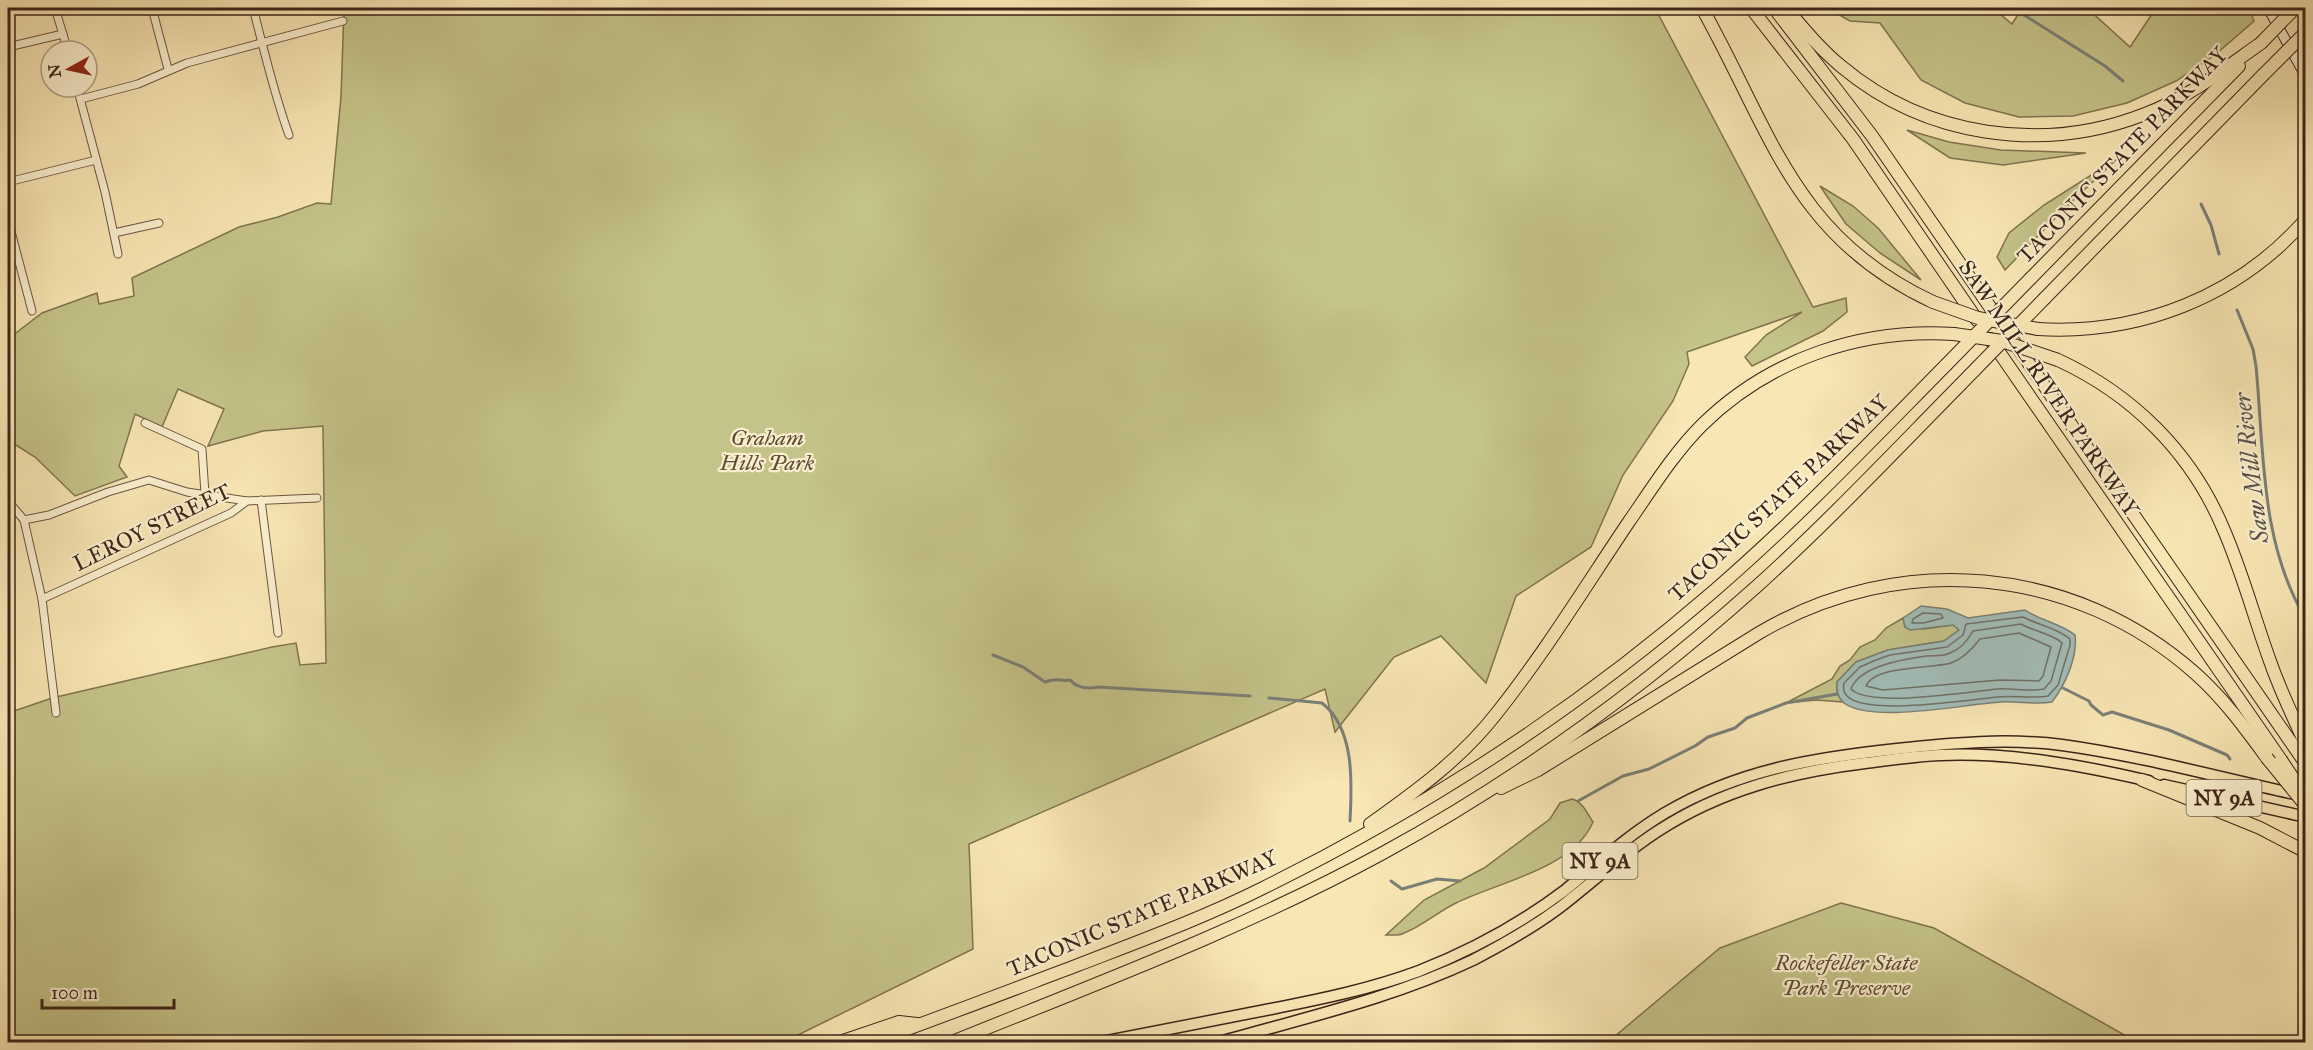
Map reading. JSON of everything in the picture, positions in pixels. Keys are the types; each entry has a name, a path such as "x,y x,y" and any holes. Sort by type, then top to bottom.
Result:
{"highway":[{"path":"1702,8 1782,164 1810,207 1845,245 1871,267 1933,302 1978,318 2038,329 2077,330 2111,326 2158,316 2190,304 2248,271 2275,250 2306,219"},
{"name":"SAW MILL RIVER PARKWAY","path":"1751,8 1853,139 2281,760 2303,796"},
{"name":"SAW MILL RIVER PARKWAY","path":"1774,8 1872,136 2306,764"},
{"path":"1786,8 1829,56 1883,96 1941,121 1972,130 2010,135 2084,132 2146,114 2190,92 2261,43"},
{"name":"TACONIC STATE PARKWAY","path":"872,1042 1116,951 1265,887 1401,814 1484,764 1563,710 1641,651 1715,590 1786,526 2295,8"},
{"name":"TACONIC STATE PARKWAY","path":"952,1042 1256,917 1383,853 1470,801 1588,722 1706,630 1826,521 2306,32"},
{"path":"1330,853 1432,778 1480,733 1518,685 1670,462 1700,427 1723,406 1776,370 1835,346 1898,334 1954,334 2002,341 2058,360 2106,386 2141,413 2175,448 2198,480 2224,528 2275,676 2306,745"},
{"path":"1470,801 1538,770 1759,633 1797,613 1863,590 1898,583 1969,580 2029,588 2064,598 2120,621 2151,639 2196,674 2219,697 2306,806"},
{"path":"2142,780 2254,825 2306,852"},
{"path":"840,1042 899,1022 921,1024"}],"main road":[{"path":"2268,8 2306,77"},
{"name":"NY 9A","path":"1102,1042 1313,1000 1419,971 1479,944 1536,910 1631,836 1673,809 1732,781 1787,764 1949,743 2038,743 2103,752 2303,796"},
{"name":"NY 9A","path":"1220,1042 1413,985 1473,959 1557,909 1644,840 1676,820 1721,797 1770,780 1833,767 1952,755 2044,761 2142,780 2306,817"}],"street":[{"path":"55,8 64,39"},
{"path":"152,8 168,69"},
{"path":"253,8 278,106 289,135"},
{"path":"99,94 138,84 168,69 343,21"},
{"path":"8,47 63,34"},
{"path":"81,99 118,254"},
{"path":"8,182 96,160"},
{"path":"8,220 32,311"},
{"path":"114,233 159,223"},
{"path":"145,423 202,449 206,494"},
{"path":"24,520 49,515 108,492 148,480 187,492 247,501"},
{"name":"LEROY STREET","path":"42,599 231,513 247,501 318,498"},
{"path":"261,500 278,633"},
{"path":"8,501 24,520 42,599 56,713"}],"green space":[{"name":"Graham Hills Park","path":"344,8 1655,8 1813,307 1846,298 1847,312 1823,331 1752,366 1745,357 1766,335 1802,312 1687,352 1689,364 1673,401 1623,475 1591,547 1516,596 1486,683 1441,636 1394,657 1335,732 1325,689 969,844 973,949 798,1035 779,1042 8,1042 8,713 52,698 296,643 300,665 326,663 323,426 263,431 208,446 224,409 178,389 162,427 135,414 119,466 127,477 75,496 35,457 8,440 8,339 42,313 97,293 99,304 134,296 132,278 239,227 278,217 317,203 331,204 341,97"},
{"path":"1827,8 1993,8 2012,24 2022,8 2087,8 2130,47 2156,8 2249,8 2254,21 2215,55 2176,81 2127,103 2073,116 2019,117 1965,103 1921,80 1880,23 1850,21"},
{"path":"1907,130 1949,142 2001,150 2086,153 2003,165 1950,158"},
{"path":"2118,158 2005,270 1997,257 2009,233 2044,205"},
{"path":"1820,186 1853,206 1878,228 1921,280 1880,253 1846,224"},
{"path":"1903,618 1905,627 1924,629 1953,625 1959,630 1944,641 1888,650 1856,662 1837,682 1837,694 1844,702 1816,700 1786,703 1832,679 1840,666 1850,660 1860,647 1875,640 1886,628"},
{"path":"1572,799 1582,805 1593,822 1583,838 1569,852 1533,872 1456,903 1400,935 1386,935 1424,900 1484,868 1550,819 1560,803"},
{"name":"Rockefeller State Park Preserve","path":"1841,903 1934,928 2137,1042 1608,1042 1720,948"}],"water":[{"path":"1921,606 1947,609 1968,618 2025,610 2069,631 2075,635 2074,652 2070,670 2057,695 2052,702 2046,703 2001,702 1896,712 1857,709 1844,703 1837,691 1837,682 1856,662 1888,650 1944,641 1959,630 1953,625 1910,630 1905,627 1903,618"}],"waterway":[{"name":"Saw Mill River","path":"2013,8 2105,66 2123,81"},
{"name":"Saw Mill River","path":"2201,204 2211,225 2219,254"},
{"name":"Saw Mill River","path":"2237,310 2253,349 2256,366 2263,463 2272,528 2291,590 2306,619"},
{"path":"993,655 1023,667 1045,682 1070,680 1076,685 1087,688 1250,696"},
{"path":"2063,688 2089,701 2103,715 2112,712 2169,730 2227,755 2230,759"},
{"path":"1578,801 1623,776 1649,769 1708,737 1735,728 1747,718 1786,703 1837,694"},
{"path":"1269,698 1322,703 1333,714 1341,727 1349,758 1350,821"},
{"path":"1391,881 1402,889 1437,879 1460,881"}]}
